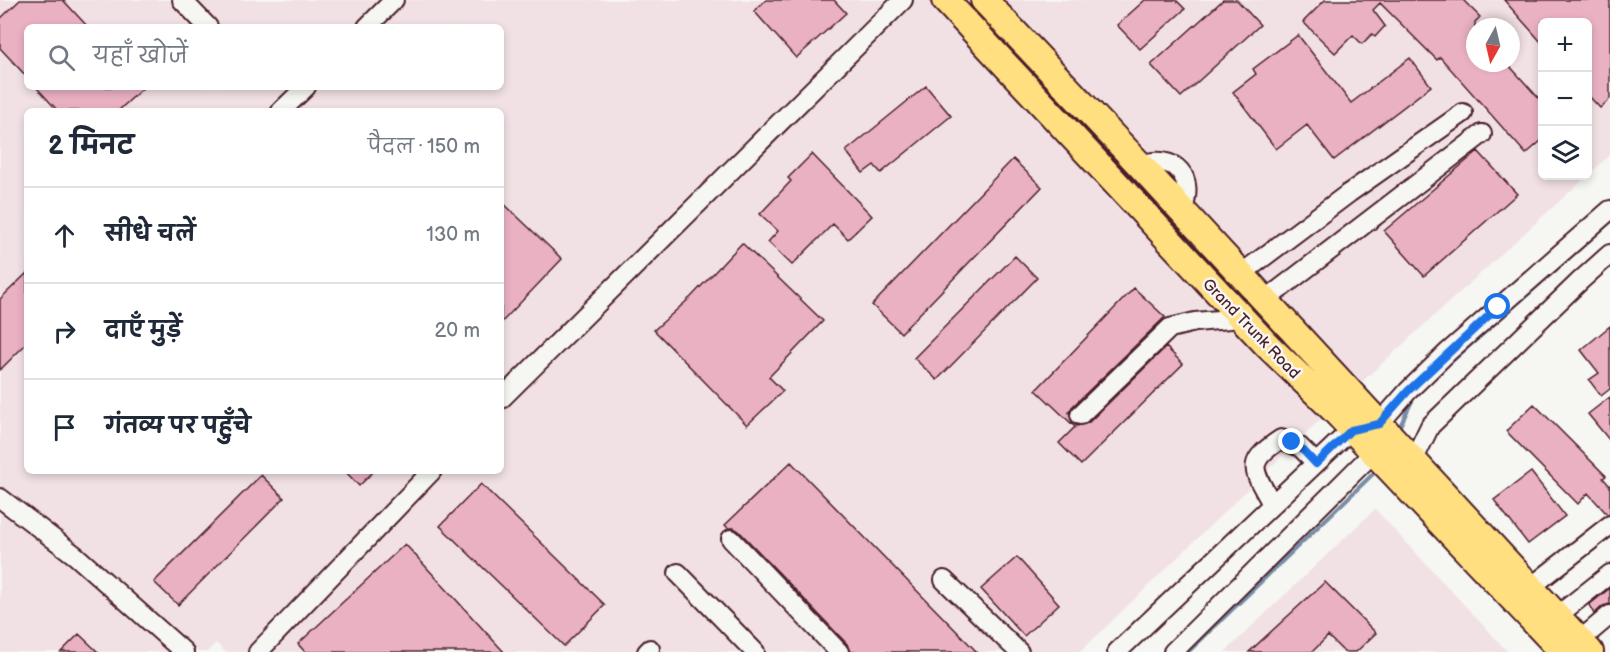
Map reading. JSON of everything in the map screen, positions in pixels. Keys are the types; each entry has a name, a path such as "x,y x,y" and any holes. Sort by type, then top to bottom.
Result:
{"highway":[{"name":"Grand Trunk Road","path":"945,0 1242,318 1335,411 1373,453 1575,649"},
{"name":"Grand Trunk Road","path":"984,0 1105,127 1531,587 1557,616 1575,649"},
{"path":"1083,148 1105,127"},
{"path":"1168,239 1186,215"}],"street":[{"path":"182,0 205,24"},
{"path":"370,24 394,0"},
{"path":"504,394 903,0"},
{"path":"284,108 303,90"},
{"path":"1241,274 1349,193 1463,113"},
{"path":"1264,301 1482,134"},
{"path":"1173,652 1373,453 1379,424 1408,391 1448,352 1610,210"},
{"path":"1413,461 1430,426 1610,254"},
{"path":"1080,415 1170,328 1195,322 1242,318"},
{"path":"1117,652 1351,430 1379,424"},
{"path":"1272,504 1254,469 1264,450 1281,439 1300,447 1316,464"},
{"path":"258,652 429,474"},
{"path":"0,498 76,556 184,652"},
{"path":"1531,587 1610,525"},
{"path":"731,539 839,652"},
{"path":"678,573 755,652"},
{"path":"1557,616 1610,574"},
{"path":"944,580 1019,652"},
{"path":"1575,649 1610,615"}],"shaded area":[{"path":"0,0 1610,0 1610,155 1592,171 1592,18 1538,18 1538,180 1583,180 1308,431 1080,652 225,652 216,643 207,652 0,652"},
{"path":"1375,509 1508,652 1225,652"}],"building":[{"path":"20,0 63,0 85,24 24,24 24,74 0,48 0,19"},
{"path":"766,0 834,0 846,13 796,58 754,11"},
{"path":"1145,0 1176,0 1185,9 1140,49 1117,25"},
{"path":"1223,0 1237,0 1260,25 1181,97 1151,65"},
{"path":"1325,0 1463,0 1480,17 1466,18 1466,72 1515,72 1538,98 1538,144 1526,154 1440,57 1437,60 1380,3 1373,10 1385,26 1375,37 1372,34 1362,44 1353,35 1335,53 1303,22"},
{"path":"1504,0 1610,0 1610,99 1600,108 1592,99 1592,18 1538,18 1538,38"},
{"path":"1298,35 1351,103 1410,58 1431,86 1334,160 1307,125 1276,149 1233,92 1256,74 1253,69"},
{"path":"926,86 951,116 881,173 874,165 863,173 846,151"},
{"path":"39,90 141,90 121,108 55,108"},
{"path":"1478,151 1517,194 1424,276 1384,231"},
{"path":"812,154 872,216 848,239 833,224 792,265 768,242 778,231 760,214 791,181 788,178"},
{"path":"1013,159 1042,187 901,333 872,305"},
{"path":"504,204 562,259 504,320"},
{"path":"742,243 823,321 769,377 783,391 747,425 654,330 691,297"},
{"path":"1015,256 1037,278 937,380 914,358"},
{"path":"24,276 24,346 0,370 0,299"},
{"path":"1134,288 1165,317 1072,407 1069,412 1072,422 1077,426 1088,423 1166,347 1183,364 1081,465 1059,443 1075,427 1036,390"},
{"path":"1610,326 1610,389 1601,396 1589,380 1599,373 1581,350"},
{"path":"1610,397 1610,441 1588,414"},
{"path":"1534,404 1606,476 1603,478 1610,486 1610,514 1607,514 1588,493 1578,504 1506,431"},
{"path":"791,462 977,652 850,652 847,644 739,531 725,525"},
{"path":"1531,472 1565,516 1528,544 1494,500"},
{"path":"348,474 371,474 359,486"},
{"path":"261,475 284,498 178,605 154,582"},
{"path":"481,484 605,605 564,646 440,526"},
{"path":"405,544 504,652 305,652 298,644"},
{"path":"1017,557 1059,604 1024,636 981,589"},
{"path":"1325,582 1376,633 1356,652 1344,652 1328,636 1312,652 1249,652"},
{"path":"1610,588 1610,604 1603,606 1594,614 1589,605"},
{"path":"79,634 98,652 61,652"}],"waterway":[{"path":"1451,362 1610,222"},
{"path":"1397,432 1415,395"},
{"path":"1188,652 1375,472"}],"route":[{"path":"1292,442 1316,464 1351,430 1379,424 1408,391 1498,307"}]}
